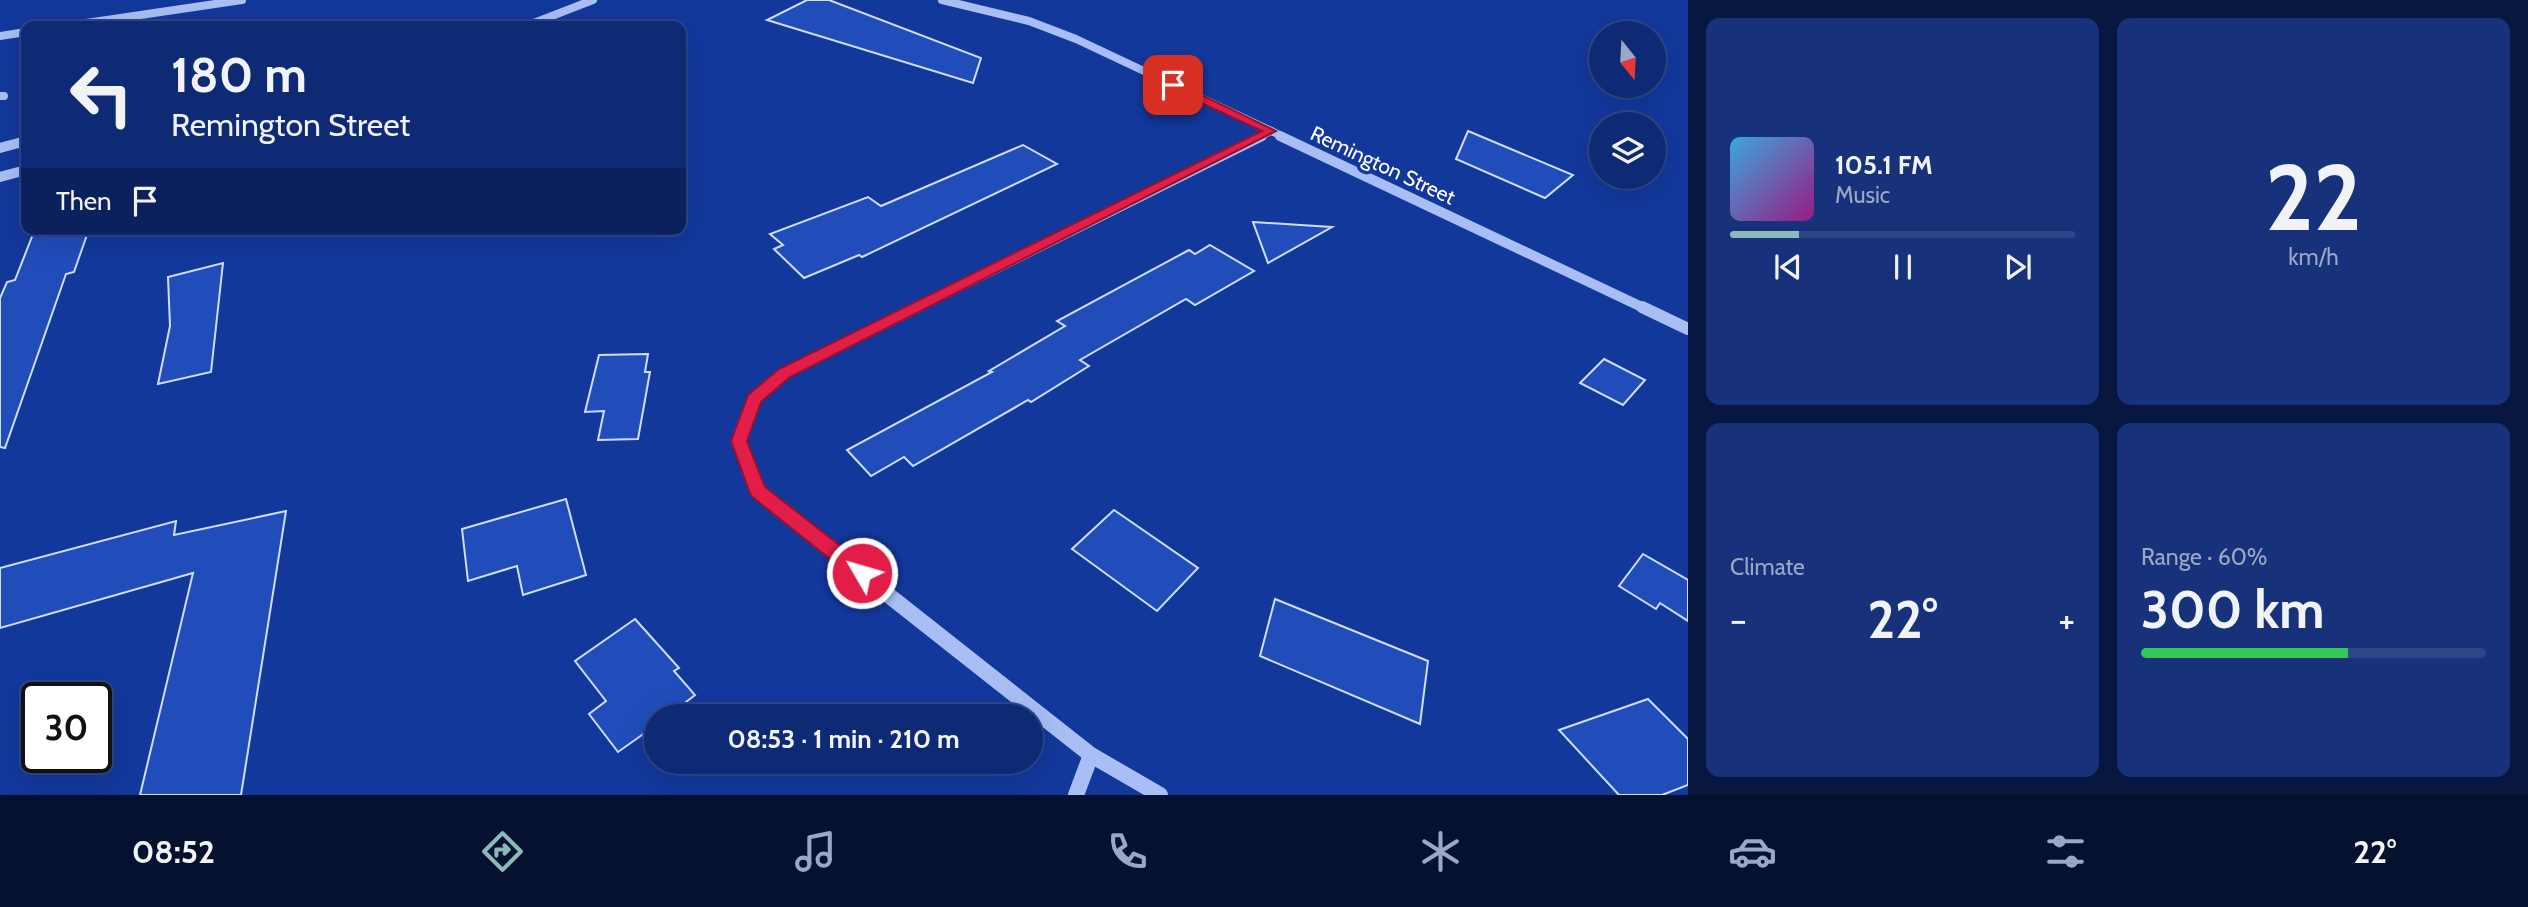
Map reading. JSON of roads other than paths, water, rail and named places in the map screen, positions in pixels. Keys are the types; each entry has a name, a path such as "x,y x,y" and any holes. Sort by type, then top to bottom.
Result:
{"street":[{"path":"100,21 242,0"},
{"path":"540,21 593,0"},
{"name":"Remington Street","path":"943,0 1041,25 1688,329"},
{"path":"0,36 21,33"},
{"path":"1160,795 1091,755 757,491 739,441 754,399 785,373 1271,131"},
{"path":"0,148 21,142"},
{"path":"0,177 21,171"},
{"path":"1076,795 1091,755"}]}
